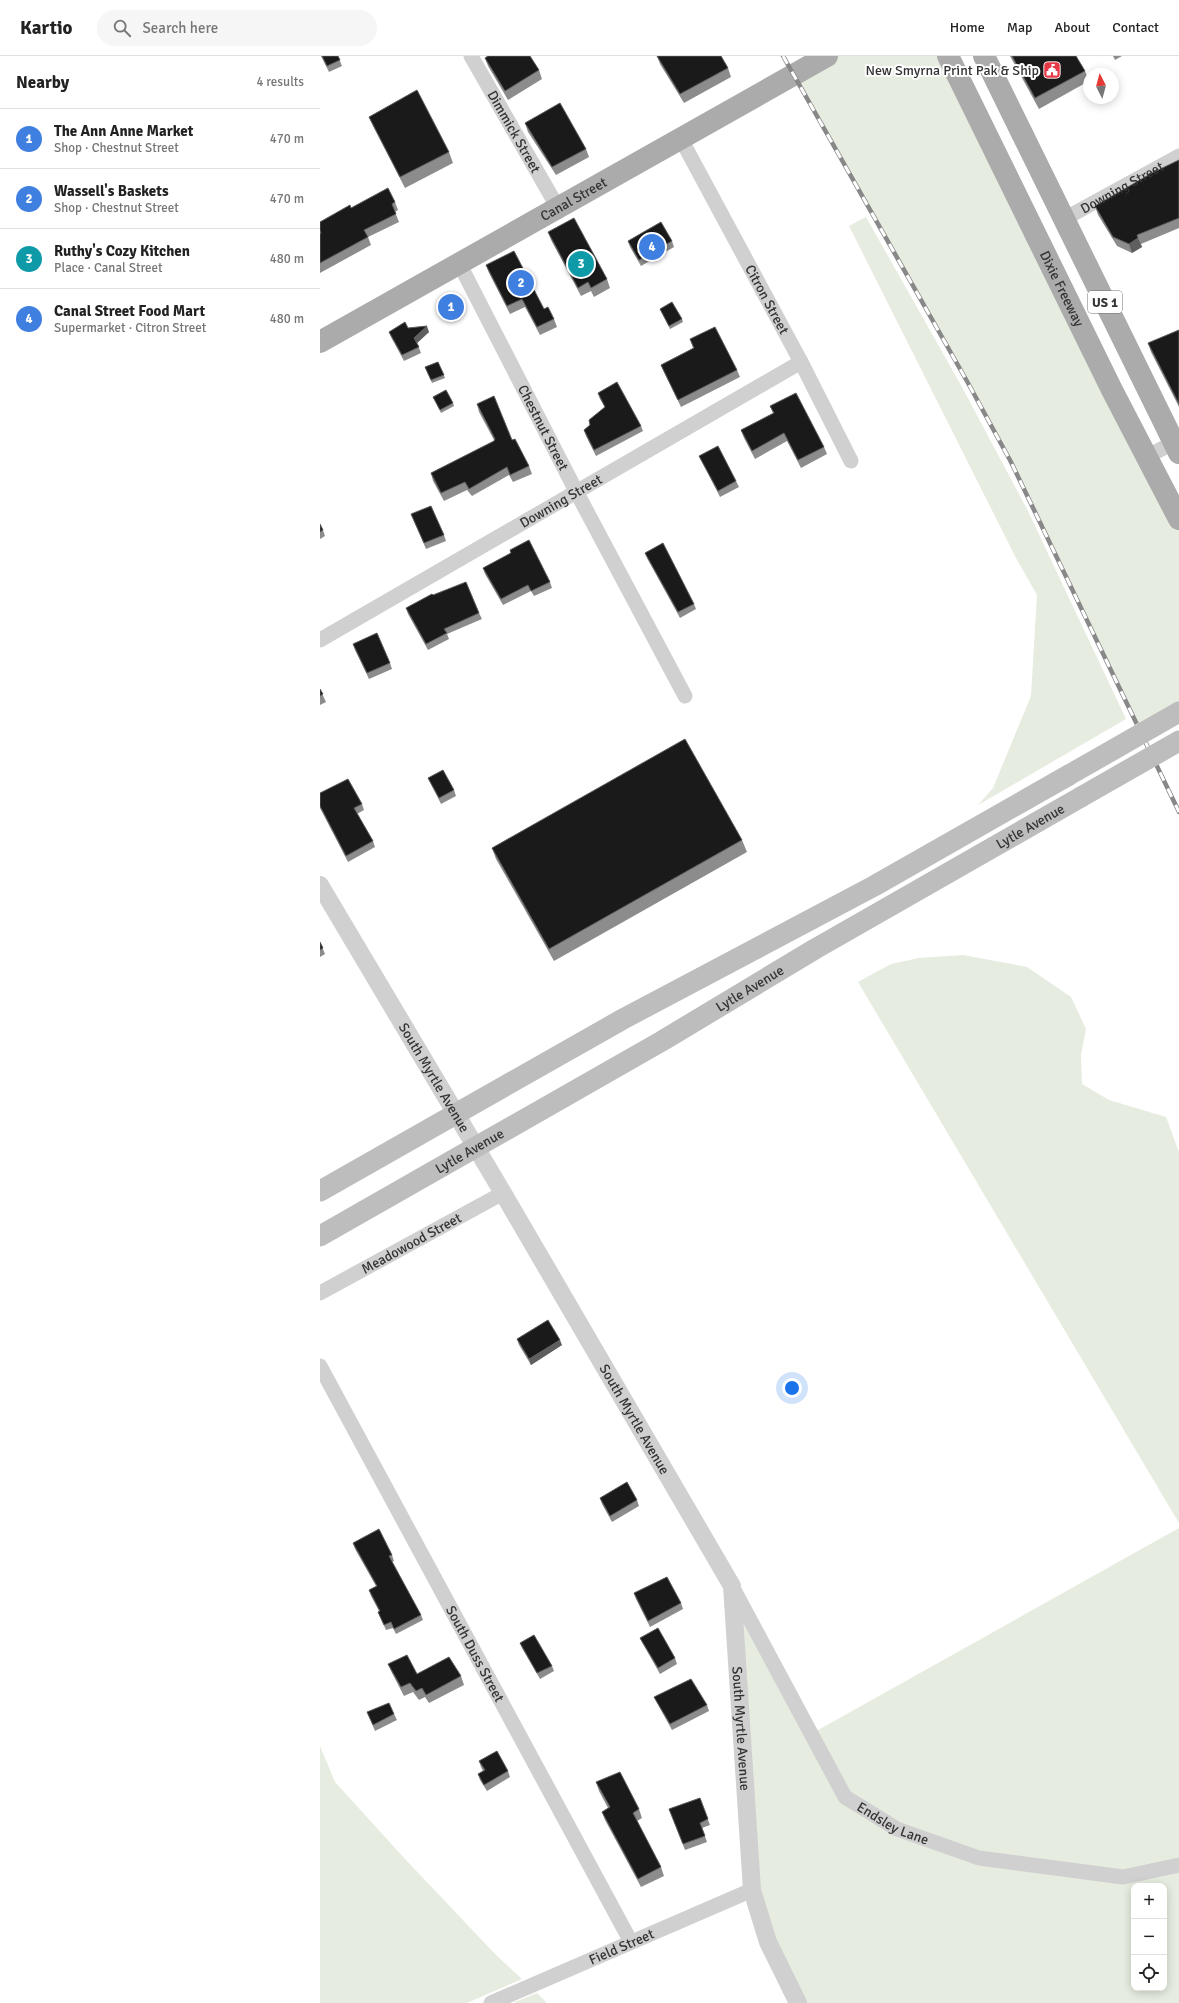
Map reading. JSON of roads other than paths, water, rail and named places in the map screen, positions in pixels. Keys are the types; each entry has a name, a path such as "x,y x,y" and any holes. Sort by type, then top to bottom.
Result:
{"main road":[{"name":"Canal Street","path":"320,342 827,56"},
{"name":"Dixie Freeway","path":"948,56 1146,457 1179,519"},
{"name":"US 1","path":"984,56 1177,445"},
{"name":"Lytle Avenue","path":"320,1191 623,1019 874,886 1179,712"},
{"name":"Lytle Avenue","path":"320,1236 662,1041 815,949 1179,741"}],"street":[{"name":"Dimmick Street","path":"473,57 558,208"},
{"name":"Citron Street","path":"682,139 801,362 850,461"},
{"name":"Downing Street","path":"1064,219 1179,156"},
{"name":"Chestnut Street","path":"459,263 576,493 685,696"},
{"name":"Downing Street","path":"320,640 801,362"},
{"path":"1146,457 1177,445"},
{"name":"South Myrtle Avenue","path":"320,885 476,1147 732,1586 752,1890 768,1942 798,2003"},
{"name":"Meadowood Street","path":"320,1293 503,1193"},
{"name":"South Duss Street","path":"320,1366 631,1942"},
{"name":"Endsley Lane","path":"732,1586 845,1797 897,1829 978,1858 1123,1877 1179,1866"},
{"name":"Field Street","path":"491,2003 752,1890"}],"railway":[{"path":"783,56 1011,462 1179,812"}],"place":[{"name":"New Smyrna Print Pak & Ship","path":"1052,70"},
{"name":"Canal Street Food Mart","path":"652,247"},
{"name":"Ruthy's Cozy Kitchen","path":"581,264"},
{"name":"Wassell's Baskets","path":"521,283"},
{"name":"The Ann Anne Market","path":"451,307"}]}
